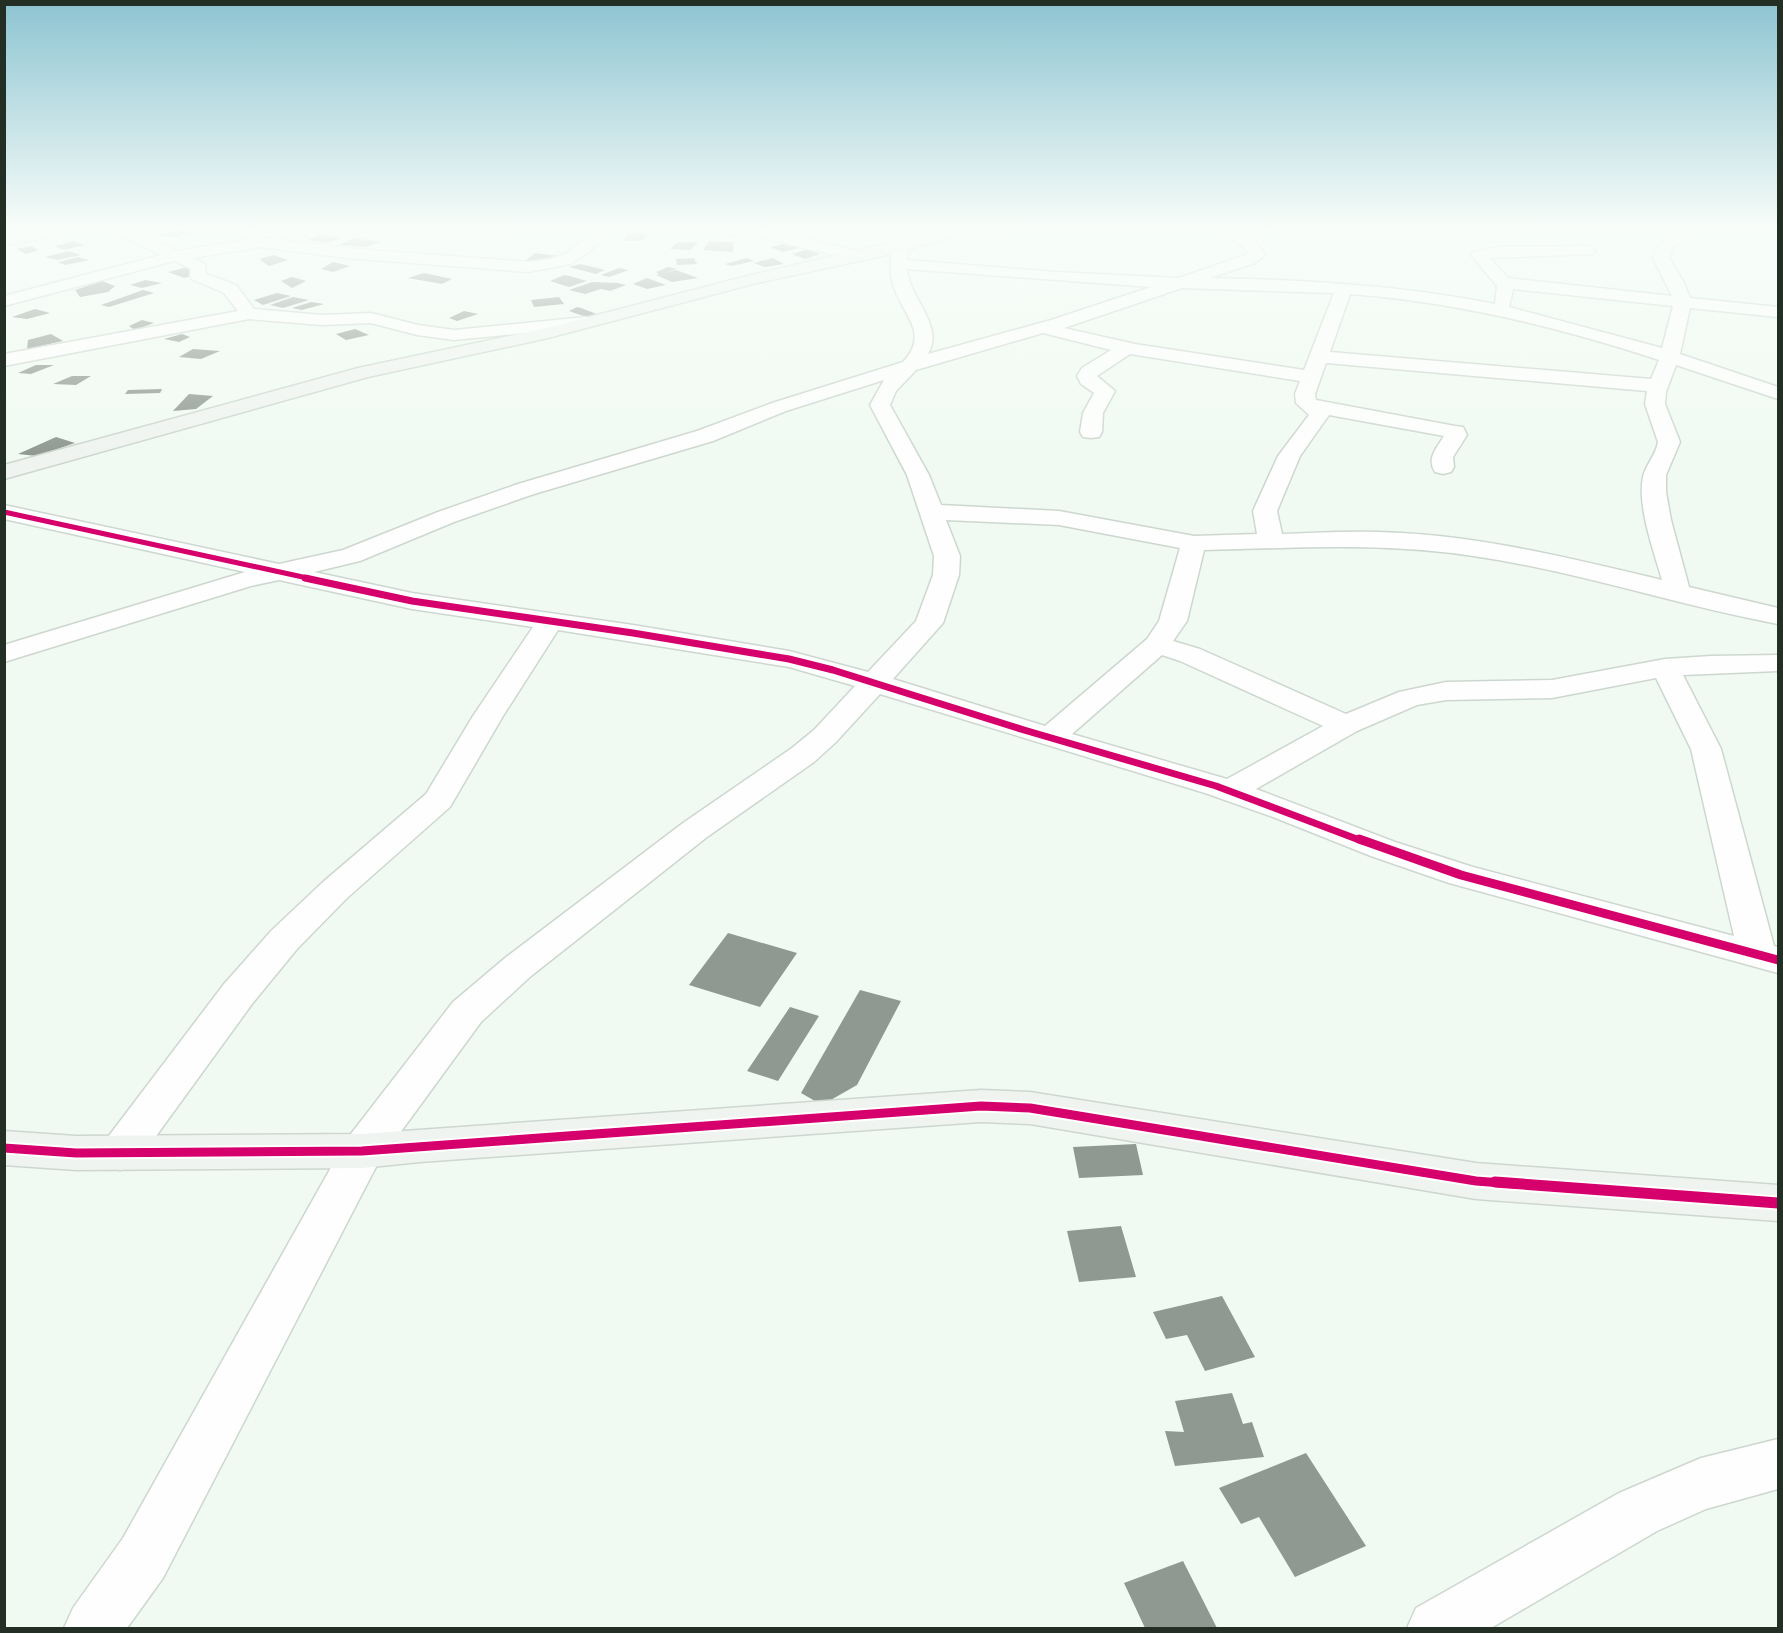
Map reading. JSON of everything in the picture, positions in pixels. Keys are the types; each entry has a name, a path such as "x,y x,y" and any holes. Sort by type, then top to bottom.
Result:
{"street":[{"path":"240,303 249,314"},
{"path":"4,472 365,372 484,347 659,303"},
{"path":"93,1629 143,1558 362,1151 467,1012 518,967 695,830 802,755 825,736 929,623 946,575 947,556 918,475 880,405 883,393 917,357 924,339 922,329 910,303"},
{"path":"4,654 274,572 359,553 446,517 526,489 705,436 779,406 1119,303"},
{"path":"1098,342 1122,316 1128,303"},
{"path":"1271,541 1265,511 1289,456 1318,415 1317,410 1306,403 1305,394 1338,303"},
{"path":"1456,303 1502,312 1670,355 1779,393"},
{"path":"1502,303 1502,312"},
{"path":"1678,592 1655,491 1654,479 1658,465 1670,446 1656,407 1655,396 1670,355 1675,323 1683,303"},
{"path":"1695,303 1779,312"},
{"path":"4,360 249,314 322,320 371,318 417,330 454,335 585,322"},
{"path":"1043,328 1127,348 1314,367 1659,386"},
{"path":"1091,432 1093,412 1105,391 1088,380 1087,376 1127,348"},
{"path":"1309,405 1455,432 1456,435 1442,457 1443,467"},
{"path":"4,512 412,601 789,660 876,682 1230,791 1383,849 1461,875 1768,957"},
{"path":"931,512 1059,518 1194,543 1379,539 1472,548 1557,563 1779,616"},
{"path":"1051,737 1157,645 1173,621 1194,543"},
{"path":"120,1152 238,994 284,940 335,890 439,800 488,716 550,621"},
{"path":"1157,645 1190,655 1346,725"},
{"path":"1230,791 1346,725 1409,698 1446,691 1552,689 1665,668 1711,664 1779,663"},
{"path":"1665,668 1706,749 1768,957"},
{"path":"4,1148 120,1152 362,1151 432,1144 981,1106 1030,1108 1476,1181 1779,1203"},
{"path":"1436,1629 1638,1512 1701,1484 1779,1464"}],"building":[{"path":"106,303 121,303 109,307 101,305"},
{"path":"275,303 299,303 283,308 270,305"},
{"path":"307,303 324,304 302,310 292,308"},
{"path":"532,303 564,304 534,307"},
{"path":"577,307 599,315 589,318 569,311"},
{"path":"35,309 50,313 27,319 12,317"},
{"path":"464,311 478,314 457,321 449,318"},
{"path":"142,320 154,323 135,330 129,326"},
{"path":"355,329 369,335 346,340 336,334"},
{"path":"51,334 63,341 27,349 28,340"},
{"path":"182,334 190,337 179,342 164,339"},
{"path":"193,349 220,351 201,359 179,357"},
{"path":"36,365 54,365 31,374 18,373"},
{"path":"72,376 91,376 76,385 53,384"},
{"path":"162,389 160,393 125,394 128,390"},
{"path":"189,394 213,396 196,409 173,411"},
{"path":"56,437 75,443 37,456 18,454"},
{"path":"728,933 797,953 760,1007 689,985"},
{"path":"860,990 901,1001 857,1085 822,1105 801,1093"},
{"path":"790,1007 819,1016 778,1081 747,1071"},
{"path":"1136,1144 1143,1175 1079,1178 1073,1147"},
{"path":"1121,1226 1136,1277 1079,1282 1067,1231"},
{"path":"1222,1296 1255,1357 1205,1371 1187,1335 1166,1339 1153,1312"},
{"path":"1232,1393 1243,1424 1252,1422 1264,1457 1175,1466 1165,1431 1184,1432 1175,1401"},
{"path":"1306,1453 1366,1546 1295,1577 1259,1517 1241,1524 1219,1488"},
{"path":"1183,1561 1217,1628 1145,1628 1124,1583"}],"cycle path":[{"path":"4,512 412,601 633,633 789,659 833,670 1024,730 1216,786 1285,810 1383,849 1461,875 1778,960"},
{"path":"4,1148 76,1153 362,1151 981,1106 1030,1108 1476,1181 1778,1203"}]}
